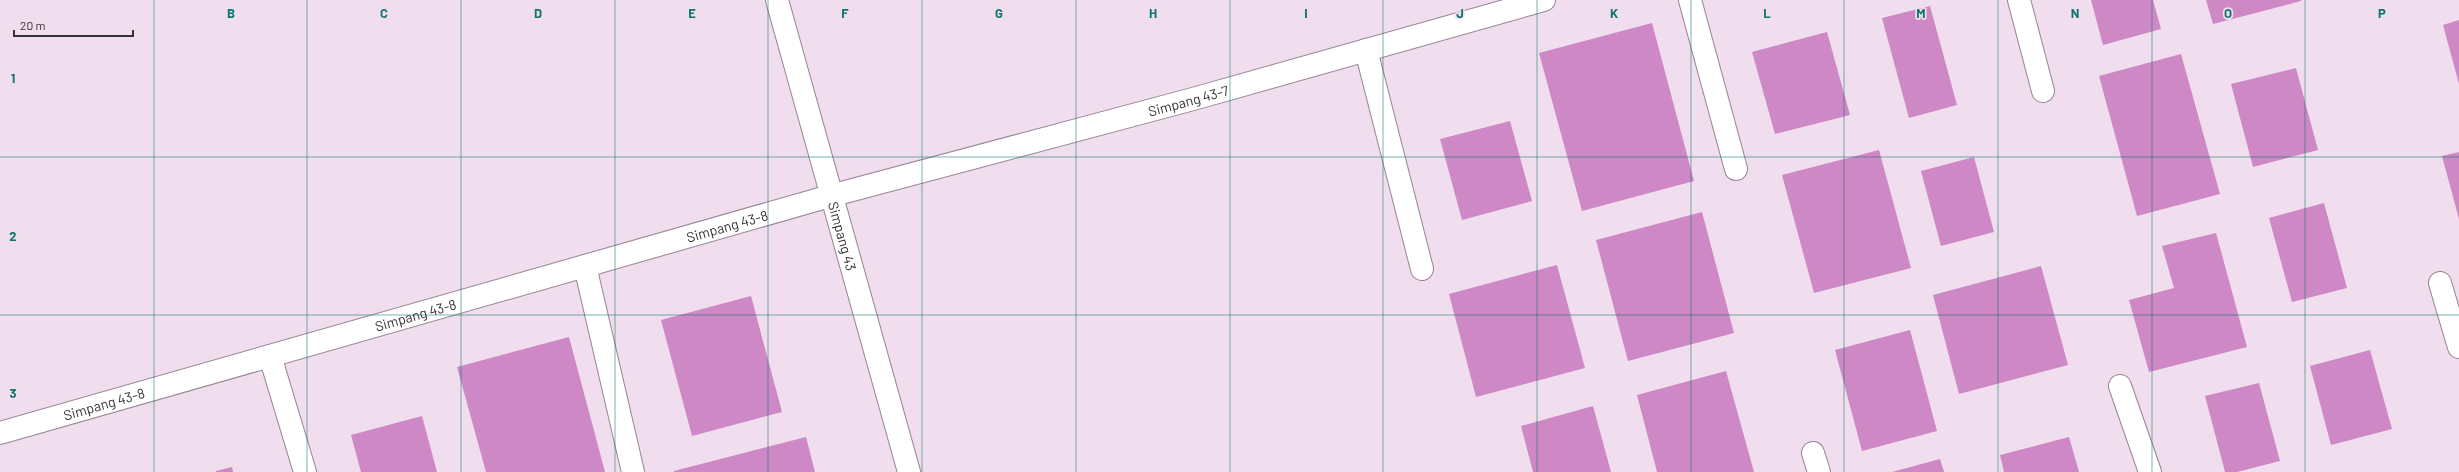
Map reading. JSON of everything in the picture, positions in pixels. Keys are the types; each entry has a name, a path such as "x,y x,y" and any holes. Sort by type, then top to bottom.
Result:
{"street":[{"name":"Simpang 43","path":"777,0 830,196 909,472"},
{"name":"Simpang 43-7","path":"830,196 1544,0"},
{"path":"1690,0 1736,169"},
{"path":"2019,0 2043,91"},
{"path":"1366,50 1422,269"},
{"name":"Simpang 43-8","path":"0,432 830,196"},
{"path":"586,266 633,472"},
{"path":"2440,283 2459,347"},
{"path":"270,356 305,472"},
{"path":"2120,386 2150,472"}],"building":[{"path":"2091,0 2153,0 2161,29 2103,45"},
{"path":"2206,0 2301,0 2301,1 2213,24"},
{"path":"1930,6 1957,105 1909,118 1882,18"},
{"path":"2459,20 2459,84 2443,25"},
{"path":"1652,23 1694,181 1582,211 1539,53"},
{"path":"1827,32 1850,115 1775,134 1752,52"},
{"path":"2181,54 2220,194 2137,216 2099,76"},
{"path":"2296,68 2318,150 2253,167 2231,84"},
{"path":"1510,121 1532,201 1462,220 1440,139"},
{"path":"1879,150 1911,268 1814,293 1782,175"},
{"path":"2459,152 2459,219 2442,156"},
{"path":"1974,157 1994,232 1941,246 1921,171"},
{"path":"2324,203 2347,288 2292,302 2269,218"},
{"path":"1702,212 1734,333 1628,361 1596,240"},
{"path":"2216,233 2247,347 2149,372 2129,300 2174,288 2162,246"},
{"path":"1557,265 1585,368 1476,397 1449,294"},
{"path":"2041,266 2068,365 1959,394 1933,295"},
{"path":"751,296 782,412 692,436 661,320"},
{"path":"1910,330 1937,431 1862,451 1835,350"},
{"path":"569,337 605,472 486,472 457,367"},
{"path":"2370,350 2392,429 2331,445 2310,366"},
{"path":"1726,371 1754,472 1657,472 1637,395"},
{"path":"2259,383 2280,461 2237,472 2225,472 2205,396"},
{"path":"1593,406 1611,472 1533,472 1521,426"},
{"path":"422,416 437,472 361,472 351,435"},
{"path":"806,437 815,472 674,472 674,471"},
{"path":"2069,437 2079,472 2004,472 2000,455"},
{"path":"1940,459 1944,472 1892,472"},
{"path":"232,467 233,472 216,472 216,471"}]}
